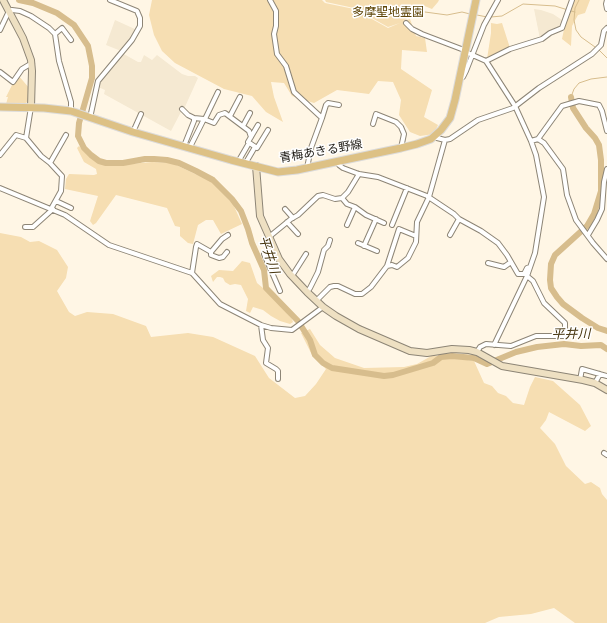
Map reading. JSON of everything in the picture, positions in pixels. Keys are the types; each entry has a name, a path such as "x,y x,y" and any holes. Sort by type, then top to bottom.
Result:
{"main road":[{"path":"2,0 8,8 32,63 31,107"},
{"name":"青梅あきる野線","path":"0,107 51,108 72,112 133,132 187,146 242,163 281,172 338,162 401,148 421,143 433,137 450,118 476,0"},
{"path":"256,166 260,212 264,226 280,259 292,276 307,292 323,307 347,323 410,351 428,352 462,349 479,353 499,364 513,369 580,380 595,384 607,390"}],"street":[{"path":"89,117 98,81 132,40 140,26 140,18 137,11 110,0"},
{"path":"270,0 276,11 276,26 274,34 277,54 286,66 294,92 322,118"},
{"path":"460,78 464,75 473,56 484,25 498,0"},
{"path":"486,61 510,49 542,39 550,33 562,28 564,26 568,8 572,0"},
{"path":"607,0 607,9"},
{"path":"0,30 8,8 25,13 49,28 55,34 59,61 71,102 72,112"},
{"path":"406,23 412,29 422,34 486,61 515,106 536,155 544,197 535,253 527,276 494,345"},
{"path":"55,34 62,28 71,40"},
{"path":"433,137 445,140 450,139 478,120 515,106 539,88 571,69 595,52 600,46 604,31 607,28"},
{"path":"600,46 607,45"},
{"path":"0,72 13,82 22,69 32,63"},
{"path":"187,146 205,119 218,92"},
{"path":"230,116 240,97"},
{"path":"531,141 538,139 560,109 577,101 599,105 607,131"},
{"path":"307,168 311,148 326,105 328,103 339,105"},
{"path":"26,138 31,107"},
{"path":"182,109 194,118 205,119 214,123 219,115 225,113 249,131 251,137"},
{"path":"243,126 250,113"},
{"path":"133,132 142,114"},
{"path":"373,124 376,114 396,122 401,127 404,134 401,148"},
{"path":"187,146 194,118"},
{"path":"242,163 251,137 258,125"},
{"path":"242,163 255,147 257,148 268,130"},
{"path":"50,163 66,135"},
{"path":"0,155 16,136 26,138 41,156 62,176 61,191 52,209 33,227 25,226"},
{"path":"538,139 544,143 563,168 567,195 573,214 607,259"},
{"path":"387,266 392,265 398,267 405,261 414,247 417,222 428,197 445,140"},
{"path":"249,143 255,147"},
{"path":"338,162 343,168 359,174 378,177 428,197 459,219 481,231 498,243 518,274 524,274 527,268 531,267"},
{"path":"587,234 597,220 602,209 604,182 607,169"},
{"path":"269,237 304,210 318,196 323,195 334,199 342,198 348,192 359,174"},
{"path":"0,188 65,215 109,245 192,273 220,304 261,325 288,330 297,327 323,307"},
{"path":"392,225 407,188"},
{"path":"342,198 348,204 366,215 384,223"},
{"path":"56,201 71,208"},
{"path":"347,225 355,207"},
{"path":"285,209 293,218"},
{"path":"364,246 376,219"},
{"path":"450,235 459,219"},
{"path":"287,222 298,234"},
{"path":"316,300 330,287 334,286 338,286 355,294 362,294 371,287 387,266 399,229 416,236"},
{"path":"211,252 222,239 228,235"},
{"path":"307,292 318,272 324,250 328,246 330,240"},
{"path":"358,243 377,251"},
{"path":"192,273 197,244 211,252 211,255 219,258 223,257 227,252"},
{"path":"264,254 280,291"},
{"path":"292,276 306,254"},
{"path":"488,262 504,267 511,262"},
{"path":"479,353 483,345 511,346 536,336 565,336 564,323 544,303 533,281 527,276"},
{"path":"261,325 263,340 268,348 266,363 278,371 278,380"},
{"path":"580,380 582,370 607,376"},
{"path":"595,384 600,374"}],"shaded area":[{"path":"534,9 553,14 562,20 561,27 540,39"},
{"path":"115,20 137,30 121,51 106,45"},
{"path":"122,53 138,62 141,62 144,55 152,60 157,55 182,74 195,76 198,78 184,109 183,108 171,131 104,94 105,90 98,87 100,80"}],"green space":[{"name":"多摩聖地霊園","path":"152,0 322,0 325,3 354,9 388,28 400,23 388,27 354,8 326,2 325,0 439,0 432,9 422,5 416,17 411,15 403,21 410,19 416,36 425,38 427,52 402,50 401,69 432,90 424,117 438,125 434,134 420,136 410,132 399,115 401,100 393,82 378,81 369,94 337,90 314,103 292,96 284,83 271,82 274,97 283,122 266,112 252,96 224,89 175,63 162,51 154,35 149,15"},
{"path":"575,0 590,0 585,13 578,15 572,26 571,46 562,39 571,5"},
{"path":"491,23 502,23 510,48 487,59 491,33"},
{"path":"18,75 30,89 29,101 24,104 6,104 8,97 6,97"},
{"path":"79,146 96,161 118,165 152,162 172,163 212,182 233,204 242,224 221,234 213,220 206,220 198,225 193,244 188,243 180,236 180,227 175,226 167,208 116,195 93,225 90,221 98,196 65,189 66,179 69,174 97,174 96,169 84,162 77,148"},
{"path":"0,233 21,237 30,242 39,241 57,250 68,267 66,278 57,291 69,312 75,316 87,312 113,314 146,326 151,337 188,333 213,337 255,356 269,378 295,398 305,396 316,384 326,369 312,355 301,333 310,329 320,345 335,358 364,368 404,367 417,364 433,355 474,361 484,383 492,386 498,393 506,396 513,403 524,405 535,377 553,381 580,405 591,426 585,431 549,412 546,420 540,428 555,444 566,466 585,484 591,482 600,488 602,494 607,500 607,623 575,623 554,608 531,614 499,617 485,623 0,623"},
{"path":"242,261 250,263 257,283 269,293 293,322 290,324 280,321 263,310 253,307 250,313 246,311 248,299 241,285 230,285 220,277 217,277 213,282 211,276 219,270 233,271"}],"waterway":[{"name":"平井川","path":"19,0 33,3 57,13 74,25 88,46 92,66 92,78 79,123 78,136 84,148 99,161 106,163 123,163 145,159 167,160 179,163 213,180 232,199 241,211 252,243 264,270 266,288 298,321 310,340 315,355 323,363 332,368 384,376 393,375 433,363 441,357 452,356 474,358 487,364 516,352 537,347 564,344 581,346 601,345 607,349"},
{"path":"579,0 575,8 574,20 576,30 581,37 595,47"},
{"path":"491,17 502,16 523,4 555,6 568,10"},
{"path":"571,11 575,12"},
{"path":"425,12 447,15 462,12 470,14"},
{"path":"477,15 487,17"},
{"path":"598,49 607,58"},
{"path":"571,97 574,89 579,83 591,79 607,77"},
{"path":"571,97 573,108 599,145 601,160 601,191 594,214 587,226 555,255 551,264 551,288 563,304 598,328 607,331"}]}
